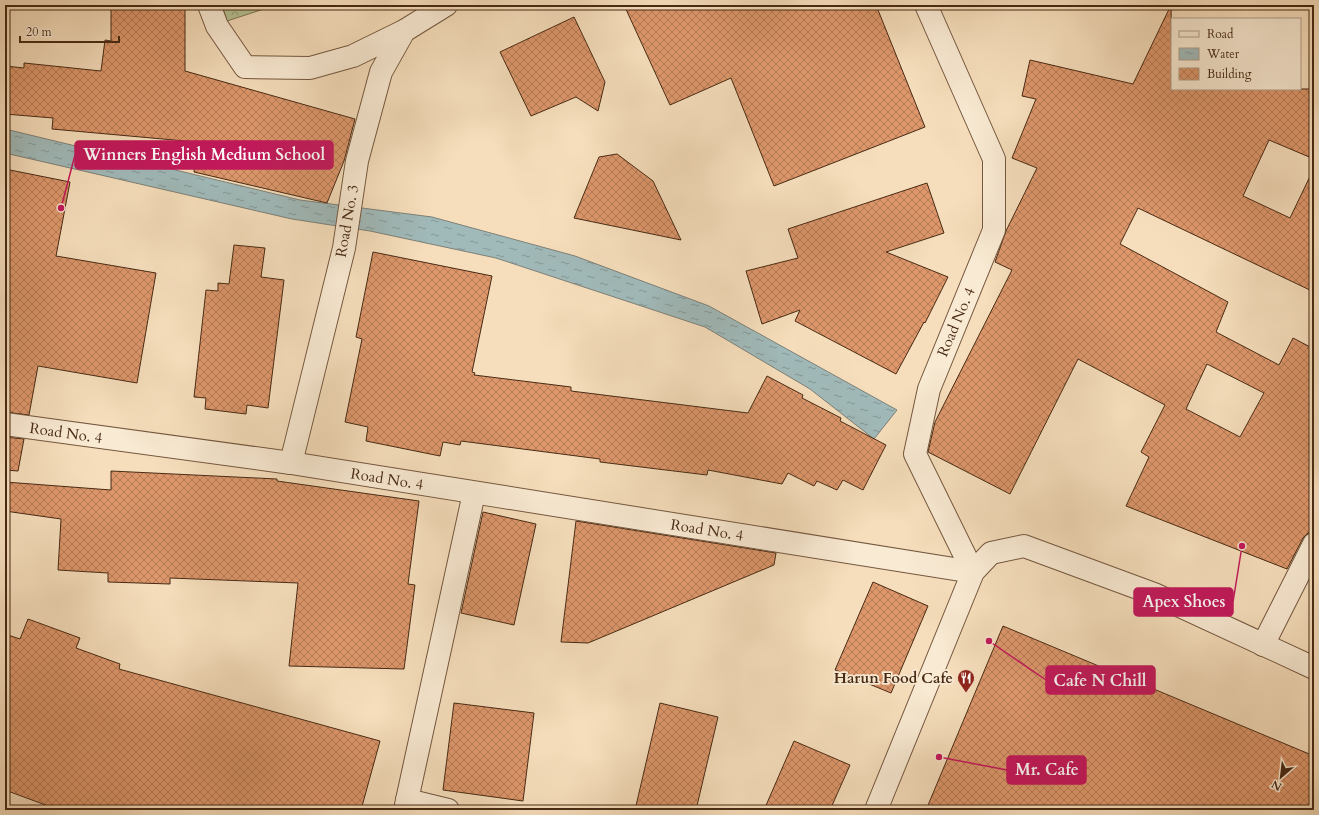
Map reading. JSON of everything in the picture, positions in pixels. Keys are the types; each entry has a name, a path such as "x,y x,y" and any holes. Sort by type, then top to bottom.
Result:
{"street":[{"path":"209,5 217,26 245,67 310,68 353,56 404,31"},
{"name":"Road No. 3","path":"291,463 344,248 357,161 382,72 404,31 446,5"},
{"name":"Road No. 4","path":"926,5 994,159 994,230 929,389 915,454 973,572"},
{"name":"Road No. 4","path":"5,424 291,463 973,572"},
{"path":"448,810 406,805 474,493"},
{"path":"1264,645 1314,544"},
{"path":"876,810 973,572 991,553 1024,546 1154,594 1314,668"}],"green space":[{"path":"222,5 276,5 227,21"}],"water":[{"path":"5,129 300,200 432,217 575,256 709,306 897,410 874,439 810,389 705,327 496,258 370,231 292,219 5,153"}],"building":[{"path":"111,5 185,5 185,71 355,119 344,161 327,203 194,172 196,142 52,129 53,118 5,114 5,66 24,68 24,63 101,71 105,40 111,41"},
{"path":"624,5 876,5 925,127 774,186 731,78 670,105"},
{"path":"1171,5 1171,90 1314,89 1314,159 1269,140 1243,196 1290,218 1314,168 1314,292 1138,208 1120,244 1228,302 1216,332 1279,365 1293,338 1314,349 1314,532 1308,533 1303,538 1287,569 1126,506 1149,457 1141,452 1165,405 1078,359 1010,494 928,452 935,422 1012,270 995,262 1006,231 1037,168 1012,158 1036,99 1022,96 1030,60 1133,84","holes":["1207,364 1264,393 1240,437 1186,409"]},
{"path":"574,17 605,82 598,111 576,97 531,116 500,52"},
{"path":"617,154 653,181 681,240 574,218 599,157"},
{"path":"5,169 70,182 56,256 156,273 137,383 38,366 29,415 5,412"},
{"path":"927,183 944,233 886,252 948,277 925,323 924,322 896,374 795,321 800,310 762,324 746,271 798,258 788,229"},
{"path":"234,245 265,248 261,277 284,280 268,408 247,405 246,414 205,409 206,398 194,397 206,290 218,291 218,283 229,284"},
{"path":"373,252 492,276 472,372 475,373 474,375 571,387 571,391 748,413 767,376 803,395 802,398 841,418 840,421 886,445 863,490 843,480 837,490 817,481 814,486 788,473 782,484 708,470 707,475 600,462 600,459 461,441 460,445 443,442 440,456 366,441 368,427 345,422 362,339 356,337"},
{"path":"5,437 24,439 18,471 5,470"},
{"path":"111,471 277,479 277,481 419,501 408,584 415,585 404,669 289,666 298,583 170,578 170,584 108,582 108,573 58,570 61,519 5,511 5,482 111,490"},
{"path":"483,512 536,524 514,625 461,613"},
{"path":"576,521 776,553 774,565 588,643 561,642"},
{"path":"873,582 928,606 891,693 835,670"},
{"path":"28,619 80,638 76,648 120,664 119,669 380,741 361,810 59,810 5,790 5,634 20,639"},
{"path":"1003,626 1314,756 1314,810 926,810"},
{"path":"454,703 534,713 523,801 443,790"},
{"path":"660,703 718,717 696,810 635,810"},
{"path":"794,741 850,765 830,810 764,810"}],"place":[{"name":"Winners English Medium School","path":"61,208"},
{"name":"Apex Shoes","path":"1242,546"},
{"name":"Cafe N Chill","path":"989,641"},
{"name":"Harun Food Cafe","path":"966,693"},
{"name":"Mr. Cafe","path":"939,757"}]}
